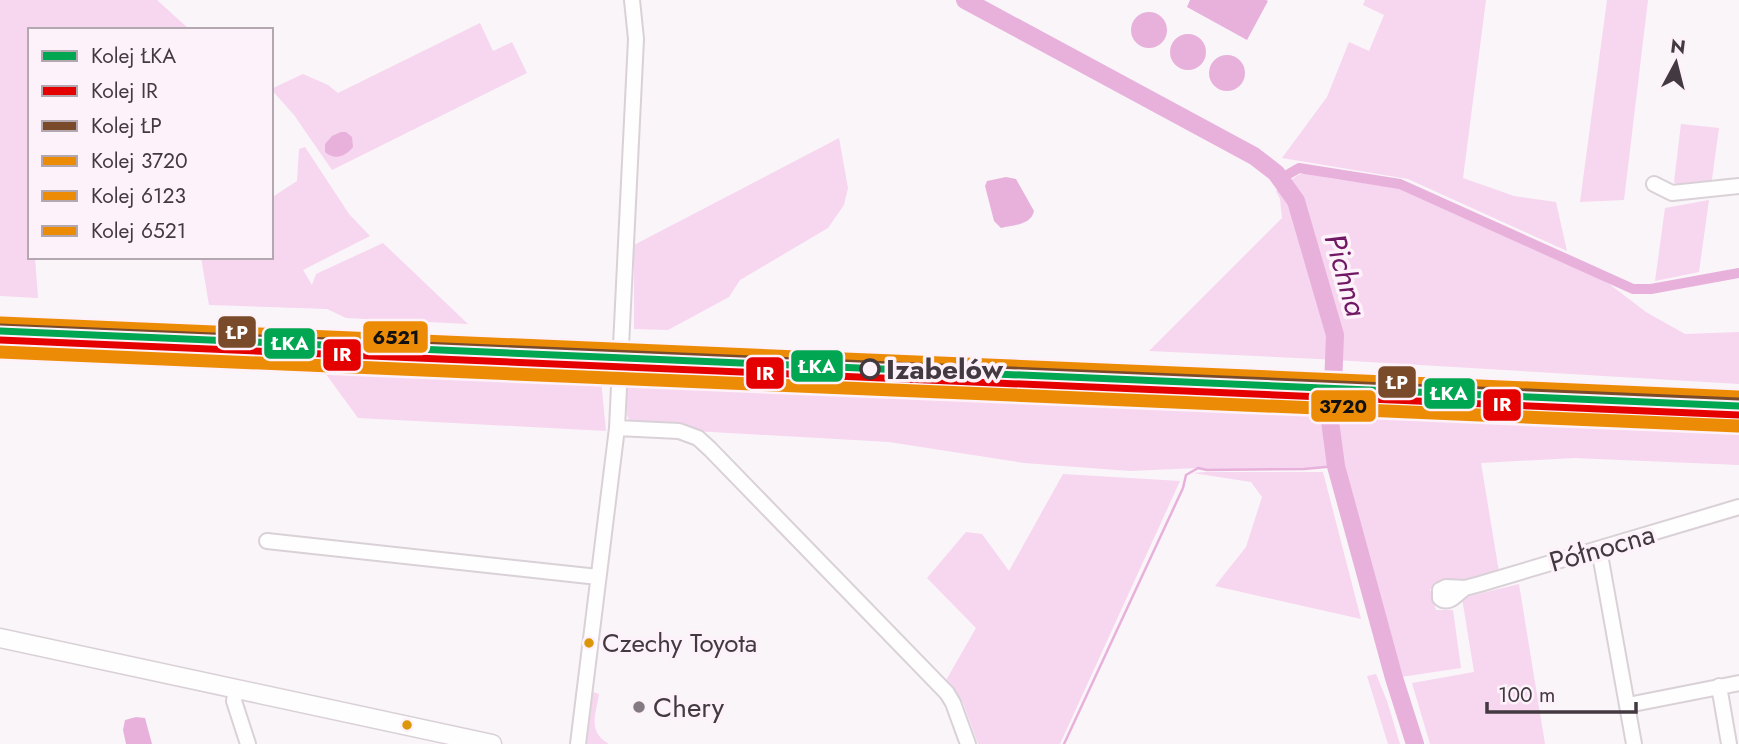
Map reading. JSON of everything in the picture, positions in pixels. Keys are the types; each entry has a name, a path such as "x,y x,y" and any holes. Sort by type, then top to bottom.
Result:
{"main road":[{"path":"0,638 492,744"}],"street":[{"path":"578,744 617,428 636,39 632,0"},
{"path":"1654,184 1672,193 1739,186"},
{"path":"617,428 679,431 698,438 947,693 968,744"},
{"name":"Północna","path":"1465,587 1739,508"},
{"path":"267,541 598,577"},
{"path":"1599,549 1634,744"},
{"path":"1628,705 1739,682"},
{"path":"1719,686 1729,744"},
{"path":"236,689 234,701 248,744"}],"shaded area":[{"path":"0,0 157,0 188,28 28,28 28,259 35,259 38,298 0,296"},
{"path":"1190,0 1268,1 1247,40 1187,7"},
{"path":"1365,0 1486,0 1463,178 1514,196 1556,202 1567,251 1408,179 1282,158 1327,97 1349,42 1369,51 1384,15 1363,5"},
{"path":"1607,0 1648,0 1624,200 1580,202"},
{"path":"1149,12 1162,17 1167,30 1162,43 1149,48 1136,43 1131,30 1136,17"},
{"path":"480,23 493,51 512,42 527,73 332,170 273,88 303,74 328,85 338,93"},
{"path":"1188,34 1201,39 1206,52 1201,65 1188,70 1175,65 1170,52 1175,39"},
{"path":"1227,55 1240,60 1245,73 1240,86 1227,91 1214,86 1209,73 1214,60"},
{"path":"1681,124 1719,128 1711,186 1680,187 1674,182"},
{"path":"341,132 352,137 353,147 340,156 329,155 325,152 325,144 332,136"},
{"path":"839,138 848,188 844,205 828,228 740,280 729,297 668,330 634,329 634,245"},
{"path":"305,147 349,214 370,236 303,270 312,285 316,274 383,243 468,324 346,318 327,309 209,305 201,259 273,259 273,197 297,181 299,149"},
{"path":"1305,173 1401,188 1588,271 1646,312 1685,334 1739,332 1739,384 1149,351 1282,218 1280,199 1276,191"},
{"path":"1006,177 1016,179 1034,211 1026,222 1001,228 994,221 985,186 987,181"},
{"path":"1709,200 1699,272 1655,281 1665,208"},
{"path":"320,366 601,380 606,431 358,418"},
{"path":"627,378 1216,404 1739,433 1739,465 1574,458 1481,463 1499,572 1430,589 1436,610 1453,610 1461,668 1394,678 1336,466 1304,469 1198,468 1130,471 1024,463 889,442 694,431 630,422 627,415"},
{"path":"1323,472 1361,619 1215,586 1246,547 1262,497 1251,482 1193,473"},
{"path":"1063,474 1180,481 1060,744 978,744 963,703 945,682 976,628 927,578 966,532 982,534 1009,571"},
{"path":"1519,584 1545,744 1430,744 1412,683 1474,672 1462,598"},
{"path":"1376,674 1400,744 1388,744 1367,676"},
{"path":"593,692 599,694 595,728 609,744 587,744"},
{"path":"145,718 152,744 126,744 123,730 125,720"}],"waterway":[{"name":"Pichna","path":"965,0 1254,156 1276,173 1296,201 1335,335 1334,396 1330,421 1336,466 1394,678 1415,744"},
{"path":"1280,179 1299,168 1400,184 1633,289 1651,289 1739,273"},
{"path":"1064,744 1183,488 1186,475 1198,468 1304,469 1336,466"}],"rail line":[{"name":"6521","path":"1,320 1739,394"},
{"name":"ŁP","path":"0,322 1739,397"},
{"name":"ŁKA","path":"0,331 1739,406"},
{"name":"IR","path":"0,340 1739,415"},
{"name":"3720","path":"0,349 1738,423"},
{"name":"6123","path":"0,355 1738,429"}],"place":[{"name":"Izabelów","path":"870,369"},
{"name":"Czechy Toyota","path":"589,643"},
{"name":"Chery","path":"639,707"}]}
